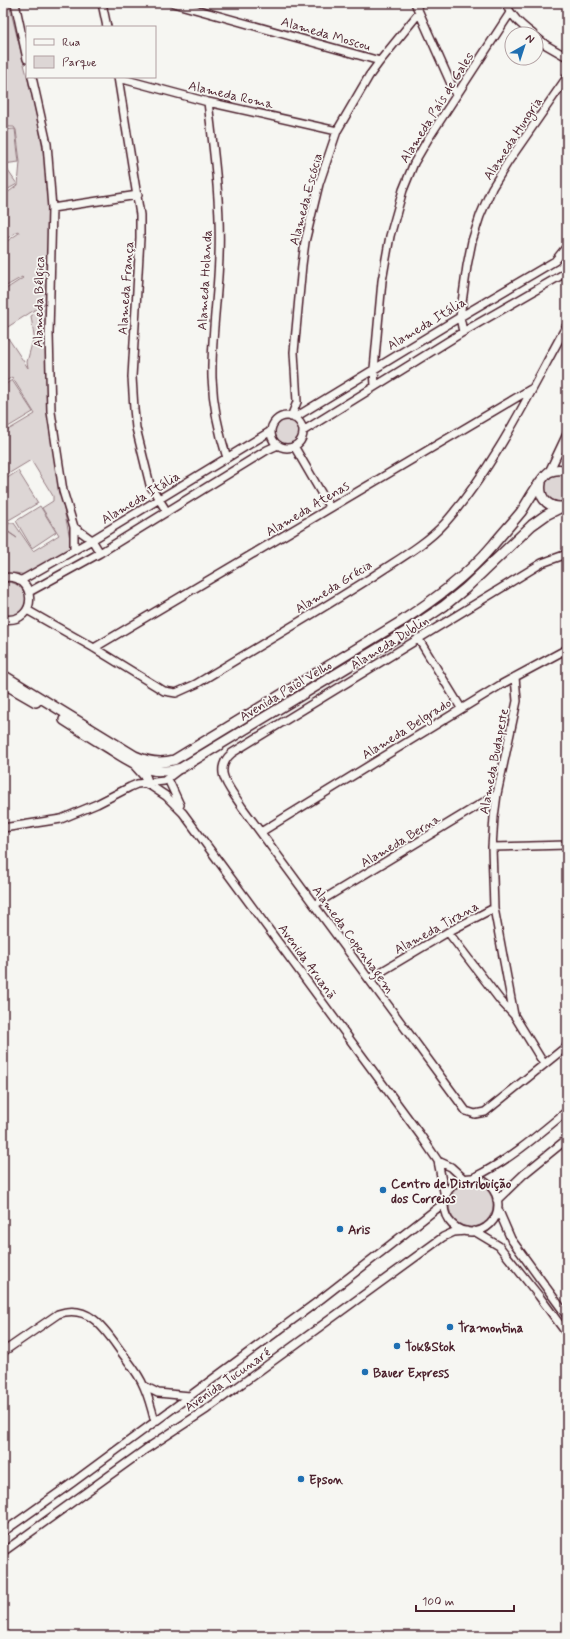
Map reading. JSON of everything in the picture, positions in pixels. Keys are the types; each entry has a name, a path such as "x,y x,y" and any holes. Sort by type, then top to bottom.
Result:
{"main road":[{"path":"549,472 560,469 567,470"},
{"name":"Avenida Paiol Velho","path":"3,675 135,756 146,761 155,762 165,763 174,760 402,621 436,598 458,581 492,547 521,512 549,472"},
{"name":"Avenida Paiol Velho","path":"541,482 541,494 543,499 548,504 564,507"},
{"name":"Avenida Paiol Velho","path":"3,683 135,765 157,771 168,771 181,768 407,631 444,606 466,588 532,526 546,515 564,507"},
{"path":"135,765 142,772 148,784"}],"street":[{"path":"15,3 26,54"},
{"path":"102,3 107,26"},
{"name":"Alameda Moscou","path":"173,3 380,61"},
{"path":"415,3 456,95"},
{"path":"504,3 510,13 523,26"},
{"name":"Alameda Escócia","path":"293,418 297,402 294,352 305,242 319,184 337,131 380,61 420,12"},
{"name":"Alameda País de Gales","path":"375,386 374,368 382,281 390,236 403,190 414,163 456,95 510,13"},
{"path":"544,43 567,57"},
{"name":"Alameda Hungria","path":"463,332 460,317 467,266 472,241 480,216 492,188 508,162 567,77"},
{"name":"Alameda Bélgica","path":"32,78 47,144 52,208 49,334 51,412 64,491 74,527 74,550"},
{"name":"Alameda Roma","path":"119,78 208,102 337,131"},
{"name":"Alameda França","path":"119,78 140,215 132,377 134,410 136,428 150,485 167,512"},
{"name":"Alameda Holanda","path":"208,102 218,198 219,256 212,378 217,417 227,458"},
{"path":"52,208 138,195"},
{"name":"Alameda Itália","path":"293,418 374,368 555,261 567,246"},
{"name":"Alameda Itália","path":"302,431 463,332 567,272"},
{"name":"Alameda Grécia","path":"27,610 94,648 157,687 170,693 183,690 196,684 358,586 404,556 444,524 466,498 486,470 567,325"},
{"name":"Alameda Atenas","path":"94,648 532,389"},
{"path":"279,418 293,418 298,421 302,431 301,440 294,446 286,448 278,445 273,439 271,431 273,424 279,418"},
{"name":"Alameda Itália","path":"20,581 92,540 271,431"},
{"path":"549,472 567,434"},
{"name":"Alameda Itália","path":"29,592 100,553 267,450 278,445"},
{"path":"294,446 330,508"},
{"path":"74,527 92,540 100,553"},
{"name":"Alameda Dublin","path":"224,780 222,766 224,761 232,753 542,563 567,554"},
{"path":"3,578 11,578 20,581 29,592 30,598 27,610 19,618 14,620 3,619"},
{"path":"418,638 461,708"},
{"name":"Alameda Belgrado","path":"261,832 461,708 567,649"},
{"name":"Alameda Budapeste","path":"514,1015 494,908 492,847 497,794 517,701 515,677"},
{"path":"3,828 61,820 86,810 137,784 148,784 168,779 181,768"},
{"path":"168,779 183,813"},
{"name":"Alameda Copenhagem","path":"224,780 466,1111 476,1114 484,1112 544,1064"},
{"name":"Avenida Aruanã","path":"148,784 169,798 183,813 259,914 438,1161 445,1200"},
{"name":"Alameda Berna","path":"314,905 497,794"},
{"path":"492,847 567,845"},
{"name":"Alameda Tirana","path":"369,979 448,932 494,908"},
{"name":"Alameda Budapeste","path":"448,932 500,1000 514,1015 544,1064"},
{"path":"544,1064 567,1046"},
{"path":"473,1178 488,1171 512,1155 567,1111"},
{"path":"497,1200 524,1174 567,1139"},
{"name":"Avenida Aruanã","path":"438,1161 452,1167 464,1178"},
{"path":"498,1209 490,1224 483,1229 466,1231 458,1228 451,1222 446,1214 445,1200 449,1188 464,1178 482,1180 489,1185 495,1192 498,1209 511,1239 567,1316"},
{"name":"Avenida Tucunaré","path":"3,1532 321,1299 445,1200"},
{"name":"Avenida Tucunaré","path":"3,1552 146,1449 207,1410 443,1237 454,1232 466,1231"},
{"path":"474,1231 499,1246 567,1334"},
{"path":"499,1246 511,1239"},
{"path":"3,1352 58,1314 66,1311 83,1312 103,1326 139,1376 144,1386 155,1422"},
{"path":"144,1386 158,1393 190,1396"}],"green space":[{"path":"3,3 9,3 42,142 49,204 50,232 47,302 3,330 3,291 23,278 22,277 3,288 3,244 19,233 18,231 3,241 3,196 18,185 20,162 16,130 14,127 3,127"},
{"path":"15,129 19,162 3,164 3,130"},
{"path":"6,168 17,184 3,192 3,170"},
{"path":"47,306 47,406 57,475 71,544 68,550 26,575 16,573 7,574 3,569 3,535 6,531 17,538 6,530 9,523 14,523 33,551 59,535 42,508 53,501 53,496 31,460 3,477 3,433 35,414 12,377 3,383 3,341 8,338 28,368 27,362 34,336 31,316"},
{"path":"12,380 33,412 3,430 3,386"},
{"path":"287,420 292,421 298,427 298,437 292,443 287,444 282,443 276,437 275,432 276,427 282,421"},
{"path":"18,471 38,503 7,521 3,515 3,481"},
{"path":"556,473 567,474 567,501 561,502 551,499 545,492 545,483 549,477"},
{"path":"40,506 56,532 32,548 16,521"},
{"path":"10,582 18,585 23,590 25,602 23,608 19,612 4,616 3,583"},
{"path":"467,1183 475,1183 487,1189 493,1201 493,1209 487,1221 475,1227 467,1227 455,1221 449,1209 449,1201 455,1189"}],"place":[{"name":"Centro de Distribuição dos Correios","path":"383,1190"},
{"name":"Aris","path":"340,1229"},
{"name":"Tramontina","path":"450,1327"},
{"name":"Tok&Stok","path":"397,1346"},
{"name":"Bauer Express","path":"365,1372"},
{"name":"Epson","path":"301,1479"}]}
